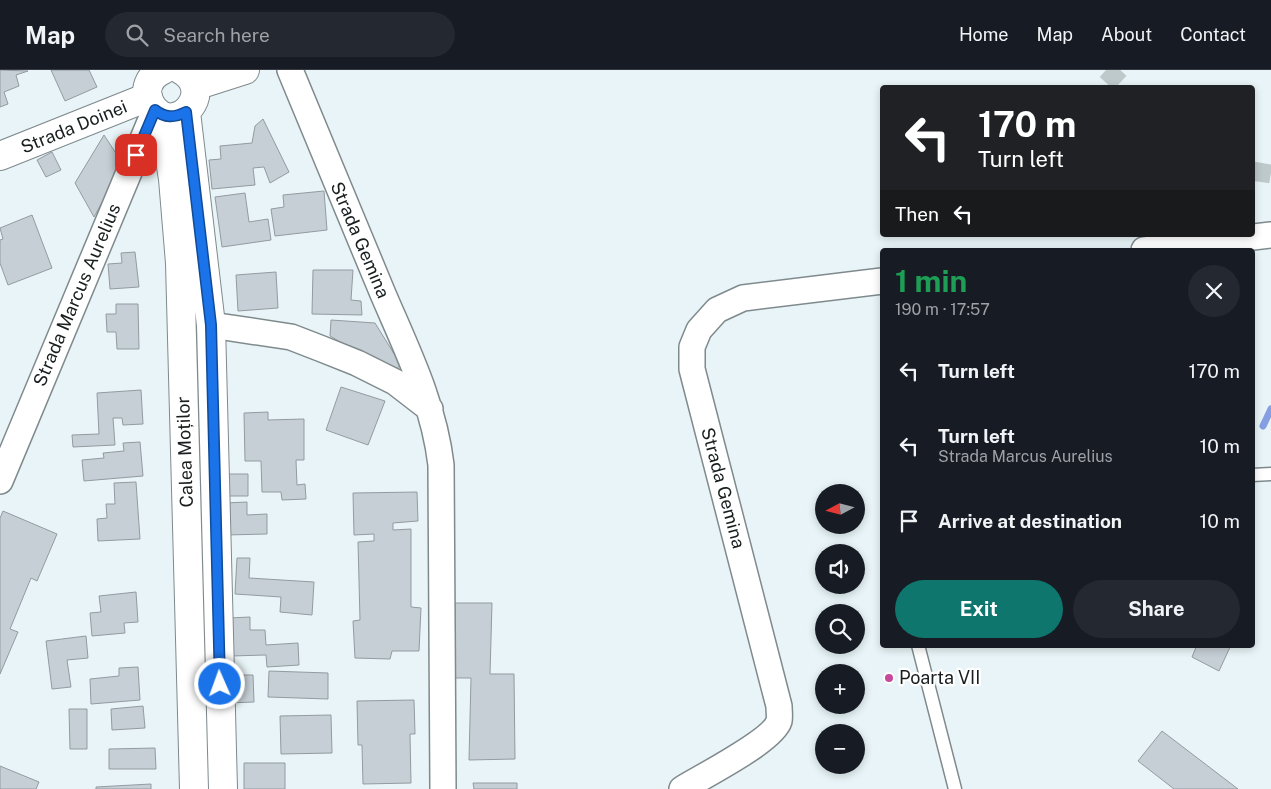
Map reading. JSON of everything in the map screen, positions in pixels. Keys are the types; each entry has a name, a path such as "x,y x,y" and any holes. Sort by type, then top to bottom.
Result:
{"main road":[{"path":"160,93 194,100 188,78 245,70"},
{"name":"Strada Doinei","path":"0,156 160,93"},
{"name":"Calea Moților","path":"160,93 211,325 223,789"},
{"name":"Calea Moților","path":"160,93 173,179 180,263 194,789"}],"street":[{"name":"Strada Gemina","path":"290,70 430,409 439,446 441,465 443,789"},
{"name":"Strada Marcus Aurelius","path":"0,481 160,93"},
{"path":"1255,237 1271,235"},
{"path":"1161,248 1254,237"},
{"name":"Strada Gemina","path":"682,789 759,743 771,733 779,722 779,706 692,369 692,347 699,330 717,310 743,298 880,281"},
{"path":"211,325 291,337 357,363 394,382 430,409"}],"lane":[{"path":"1255,475 1271,474"},
{"path":"919,648 955,789"}],"building":[{"path":"0,70 28,71 16,75 19,86 4,92 8,104 0,107"},
{"path":"51,70 89,70 97,87 65,101"},
{"path":"263,119 289,172 270,183 264,167 253,168 255,185 212,189 209,160 221,159 220,146 252,143 255,126"},
{"path":"104,135 123,164 94,217 75,183"},
{"path":"52,152 61,170 46,177 37,160"},
{"path":"324,191 327,230 275,236 271,209 284,207 283,195"},
{"path":"245,193 249,222 268,219 271,240 222,247 215,197"},
{"path":"32,215 52,268 8,285 0,263 0,240 3,239 0,228"},
{"path":"135,252 139,287 110,289 108,264 122,263 121,253"},
{"path":"313,270 353,270 351,300 361,301 362,315 312,314"},
{"path":"276,272 278,308 238,311 236,275"},
{"path":"116,304 138,304 139,349 117,349 116,332 107,332 106,314 116,314"},
{"path":"331,320 375,323 401,365 392,372 330,336"},
{"path":"341,387 385,401 368,445 326,430"},
{"path":"141,390 143,424 123,425 122,418 113,418 115,445 73,447 72,435 99,434 97,393"},
{"path":"268,412 268,420 304,419 304,460 296,460 297,485 305,484 306,499 282,500 281,492 262,492 261,461 245,461 244,413"},
{"path":"140,442 143,476 84,481 82,460 104,458 103,453 124,451 123,443"},
{"path":"229,474 248,474 248,496 229,496"},
{"path":"136,482 140,539 98,541 97,519 107,518 106,504 115,504 114,483"},
{"path":"417,492 418,521 393,523 393,530 411,529 411,607 421,608 419,651 392,651 390,659 355,658 353,621 360,620 358,542 374,541 374,534 354,535 353,493"},
{"path":"247,502 247,515 267,514 267,534 226,535 225,503"},
{"path":"3,511 57,534 37,581 31,578 10,629 18,632 0,674 0,518"},
{"path":"237,558 250,558 249,578 314,582 312,615 280,612 281,597 235,594"},
{"path":"136,592 138,622 124,623 125,633 92,636 90,613 101,612 99,596"},
{"path":"450,603 492,603 490,674 514,674 515,759 469,760 471,678 449,678"},
{"path":"250,617 250,630 265,630 266,645 298,643 299,665 267,667 266,655 231,656 229,618"},
{"path":"86,636 88,658 67,660 71,687 52,689 46,641"},
{"path":"1196,648 1230,648 1219,671 1192,657"},
{"path":"138,667 140,700 91,704 90,679 119,676 119,668"},
{"path":"269,671 328,673 328,699 268,697"},
{"path":"227,675 253,675 254,702 228,703"},
{"path":"414,700 415,734 410,734 411,783 363,784 362,745 358,745 357,701"},
{"path":"143,706 145,728 112,730 111,709"},
{"path":"69,709 87,709 87,749 70,749"},
{"path":"331,715 332,753 281,754 280,716"},
{"path":"1162,731 1238,789 1174,789 1138,761"},
{"path":"155,748 156,769 109,769 109,749"},
{"path":"244,763 285,763 285,789 244,789"},
{"path":"0,766 39,782 36,789 0,789"},
{"path":"473,783 517,783 517,789 474,789"},
{"path":"151,784 151,789 96,789 96,787"}],"waterway":[{"path":"1263,426 1271,409"}],"tunnel":[{"path":"1106,70 1123,85"},
{"path":"1255,171 1271,174"}],"place":[{"name":"Poarta VII","path":"889,678"}],"route":[{"path":"136,155 155,110 163,116 171,117 179,116 186,112 211,325 220,684"}]}
